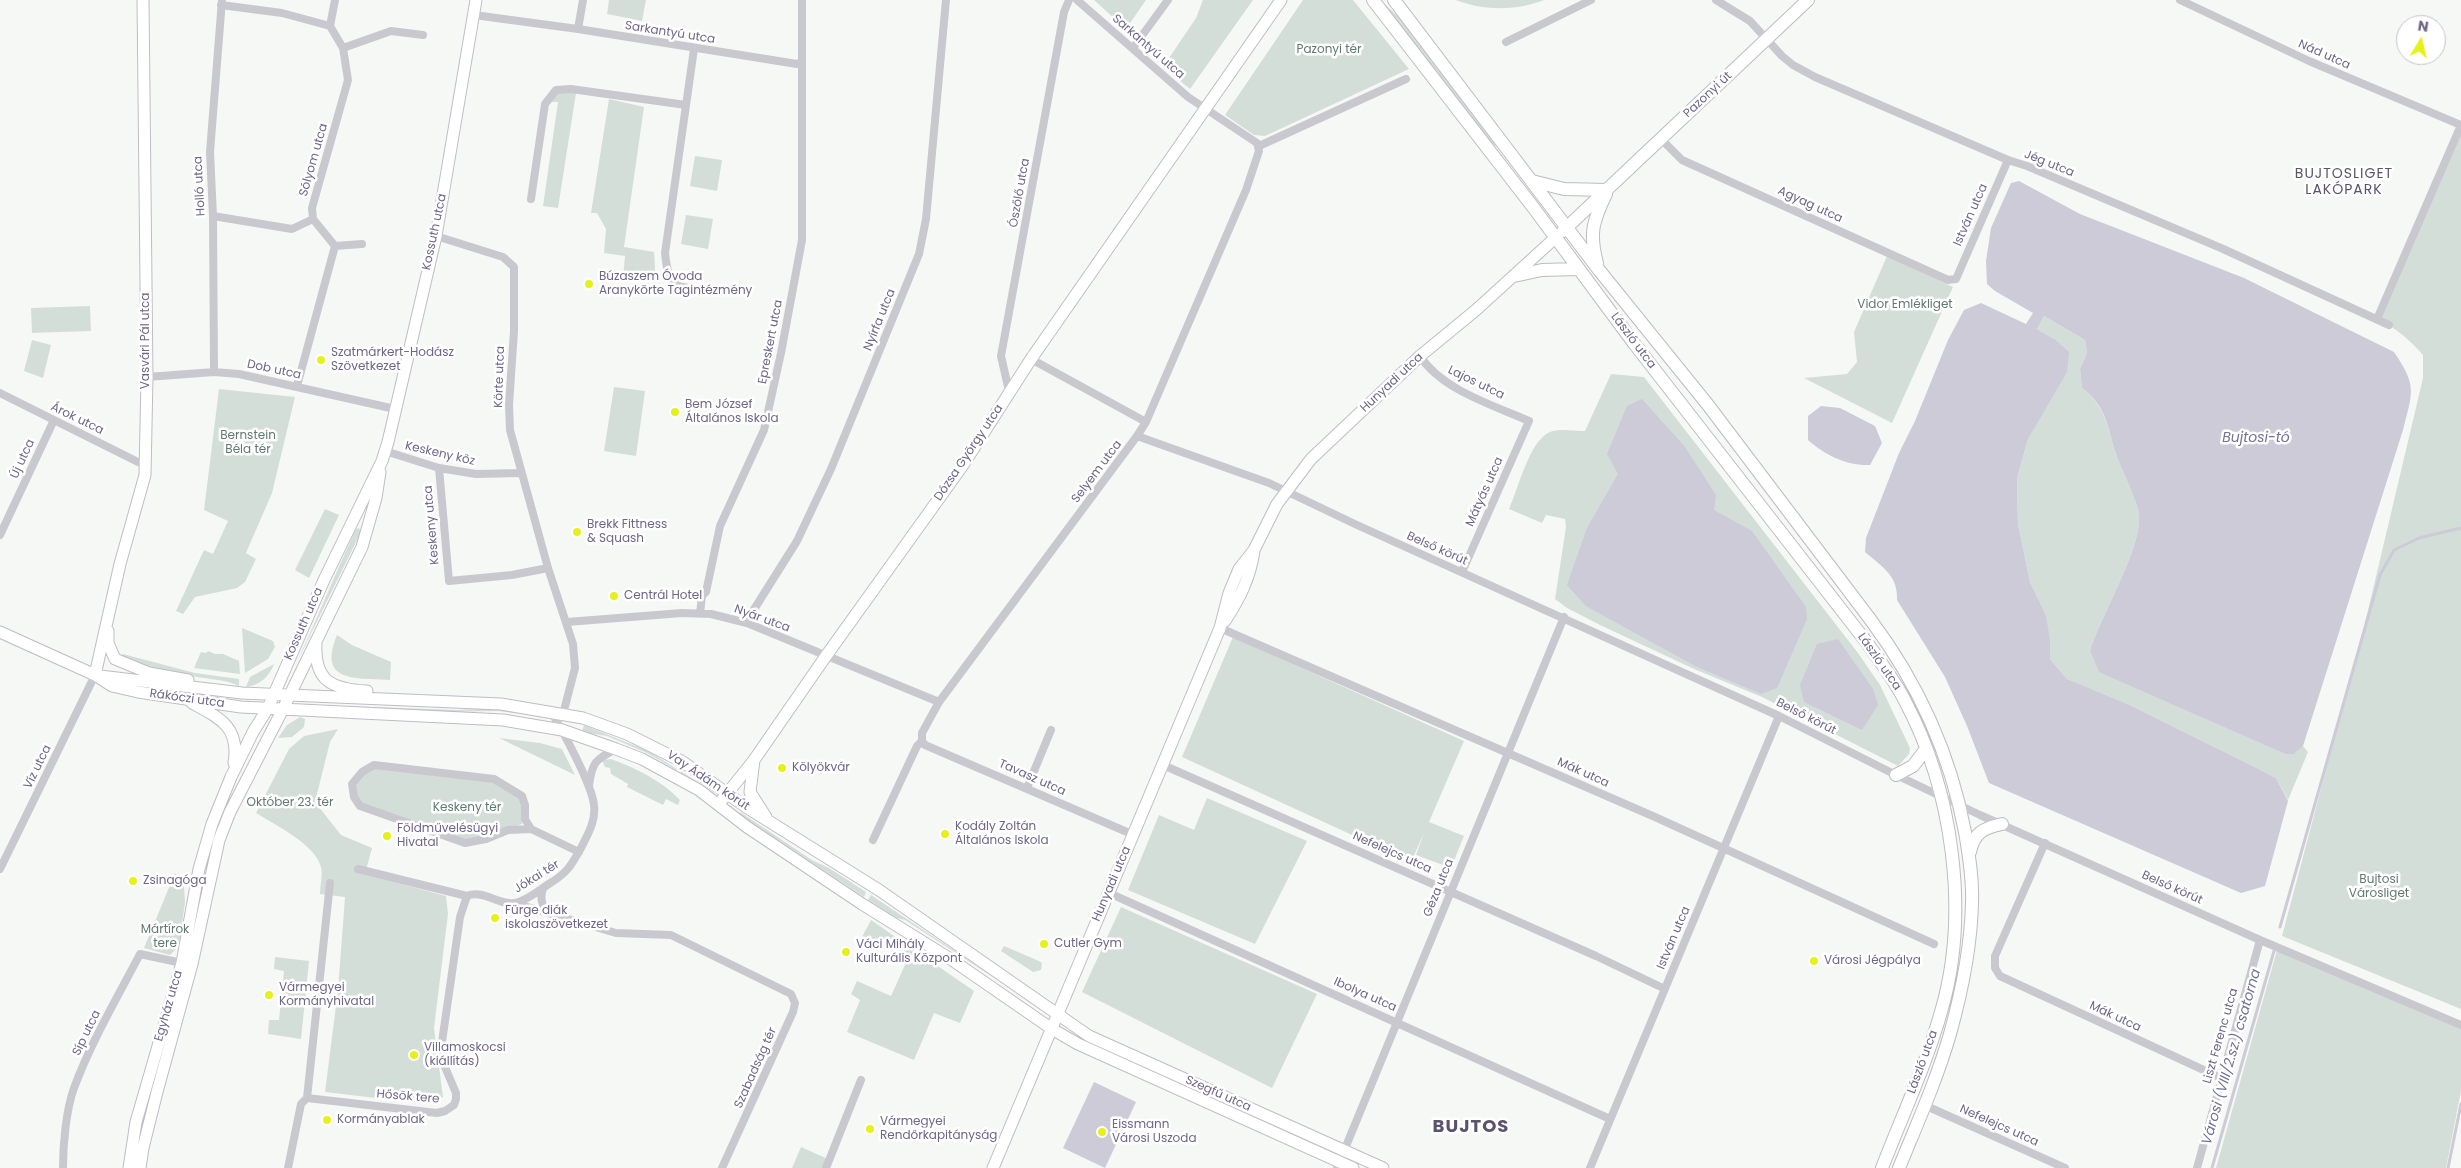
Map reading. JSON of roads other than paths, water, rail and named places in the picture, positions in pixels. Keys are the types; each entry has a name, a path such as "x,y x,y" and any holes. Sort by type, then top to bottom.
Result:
{"main road":[{"path":"1373,0 1555,238 1608,190"},
{"path":"1394,0 1532,181 1564,189 1608,190"},
{"name":"Pazonyi út","path":"1608,190 1808,0"},
{"name":"László utca","path":"1532,181 1599,270 1708,405 1896,653 1928,711 1951,773 1959,804 1969,854 1972,902 1966,964 1950,1035 1899,1168"},
{"path":"1599,270 1592,232 1595,216 1608,190"},
{"name":"László utca","path":"1555,238 1856,628 1894,682 1926,749 1939,795 1954,872 1955,922 1950,974 1934,1033 1882,1168"},
{"path":"1514,276 1549,269 1578,269"},
{"path":"1896,775 1913,766 1926,749"},
{"path":"1969,854 1972,840 1979,831 2002,824"}],"street":[{"name":"Vasvári Pál utca","path":"95,675 108,614 145,475 147,377 143,0"},
{"path":"221,3 282,13 330,26 335,0"},
{"name":"Kossuth utca","path":"283,709 362,547 376,498 383,456 436,236 476,0"},
{"path":"578,29 583,0"},
{"path":"801,62 802,0"},
{"name":"Nyírfa utca","path":"747,623 797,542 831,469 919,254 926,219 946,0"},
{"name":"Ószőlő utca","path":"1009,391 1001,356 1064,12 1069,0"},
{"name":"Sarkantyú utca","path":"1077,0 1206,109"},
{"path":"1132,48 1168,0"},
{"path":"1281,0 1206,109 1257,142 1259,146 1406,79"},
{"path":"1506,42 1591,0"},
{"name":"Jég utca","path":"1716,0 1750,21 1782,56 1816,77 2008,160 2027,166 2221,248 2389,324"},
{"name":"Nád utca","path":"2180,0 2309,61 2461,125"},
{"name":"Holló utca","path":"214,372 213,216 210,152 221,3"},
{"name":"Sarkantyú utca","path":"474,15 578,29 797,64 801,62"},
{"name":"Sólyom utca","path":"313,219 312,208 348,80 343,48 330,26"},
{"path":"343,48 391,31 423,35"},
{"path":"694,49 665,253 671,282 680,287 705,291"},
{"name":"Epreskert utca","path":"700,613 702,596 706,592 720,526 764,430 782,353 802,240 801,62"},
{"path":"531,199 545,104 556,90 571,89 686,105"},
{"name":"Dózsa György utca","path":"719,806 754,760 963,465 1009,391 1206,109"},
{"path":"2377,319 2461,125"},
{"name":"Agyag utca","path":"1661,139 1682,160 1948,280 1956,279"},
{"name":"Selyem utca","path":"873,840 917,746 922,741 922,733 939,702 1146,422 1246,190 1259,146"},
{"name":"István utca","path":"1956,279 2008,160"},
{"path":"213,216 292,229 313,219 335,246 297,386"},
{"name":"Körte utca","path":"436,236 503,257 514,267 514,331 509,405 510,430 548,568 573,644 575,668 556,714"},
{"name":"Hunyadi utca","path":"993,1168 1220,628 1228,593 1239,569 1254,550 1270,516 1286,491 1311,459 1420,356 1514,276 1555,238"},
{"path":"335,246 362,244"},
{"name":"Lajos utca","path":"1420,356 1429,370 1444,382 1529,421"},
{"path":"1031,359 1146,422"},
{"name":"Dob utca","path":"147,377 214,372 239,374 395,409"},
{"name":"Árok utca","path":"0,393 144,466"},
{"name":"Új utca","path":"0,535 54,420"},
{"name":"Mátyás utca","path":"1462,572 1529,421"},
{"name":"Belső körút","path":"1137,436 1270,483 1779,716 1896,775 2002,824 2260,940 2461,1026"},
{"name":"Kossuth utca","path":"268,708 324,580 383,456"},
{"name":"Keskeny köz","path":"383,456 476,474 521,473"},
{"name":"Keskeny utca","path":"439,468 449,581 512,575 548,568"},
{"name":"Nyár utca","path":"567,622 700,613 747,623 939,702"},
{"path":"108,614 108,643 115,659 149,672 189,680 200,688"},
{"name":"Géza utca","path":"1338,1165 1399,1022 1450,891 1564,617"},
{"name":"Mák utca","path":"1220,628 1508,753 1934,944"},
{"name":"Rákóczi utca","path":"0,632 95,675 112,686 187,700 283,709"},
{"path":"317,638 316,656 320,672 328,683 355,690 408,692 433,700"},
{"name":"Rákóczi utca","path":"95,675 242,693 275,693"},
{"name":"Víz utca","path":"0,869 95,675"},
{"name":"Vay Ádám körút","path":"275,693 502,704 594,721 656,747 683,762 727,794 879,890 917,918 1058,1013"},
{"path":"187,700 219,718 231,732 236,748 231,777"},
{"name":"Egyház utca","path":"129,1168 136,1122 182,963 204,850 231,777 253,732 268,708"},
{"name":"Vay Ádám körút","path":"283,709 503,720 562,730 616,749 668,772 699,790 719,806 862,904 975,975 1052,1029"},
{"name":"Egyház utca","path":"140,1168 155,1099 192,964 219,840 230,812 283,709"},
{"path":"503,720 516,715 546,720 556,714"},
{"name":"Jókai tér","path":"514,903 543,888 570,869 592,827 594,805 589,786 556,714"},
{"name":"István utca","path":"1590,1168 1779,716"},
{"path":"1027,788 1051,730"},
{"name":"Tavasz utca","path":"922,741 925,745 1134,835"},
{"path":"589,786 593,765 598,759 616,749"},
{"path":"754,760 750,792 770,822"},
{"path":"531,829 525,819 525,805 522,796 494,779 374,765 362,772 352,784 354,797 360,806 465,844 486,839 508,830 531,829 579,852"},
{"name":"Nefelejcs utca","path":"1163,765 1450,891 1665,989"},
{"name":"Mák utca","path":"2045,843 1996,956 1995,968 2000,976 2221,1078"},
{"path":"358,868 467,896"},
{"path":"288,1168 301,1104 307,1098 330,883"},
{"path":"543,888 540,896 542,906 550,914"},
{"name":"Ibolya utca","path":"1109,893 1399,1022 1610,1119"},
{"name":"Jókai tér","path":"467,896 479,895 514,903 616,933 671,935 773,984"},
{"name":"Hősök tere","path":"307,1098 437,1113 445,1111 454,1104 456,1093 445,1067 443,1035 460,916 467,896"},
{"name":"Liszt Ferenc utca","path":"2197,1168 2260,940"},
{"name":"Síp utca","path":"63,1168 63,1152 73,1090 91,1049 140,954 182,963"},
{"name":"Szabadság tér","path":"722,1168 794,1012 795,1003 791,994 773,984"},
{"name":"Szegfű utca","path":"1058,1013 1089,1036 1383,1168"},
{"name":"Szegfű utca","path":"1052,1029 1078,1044 1338,1165 1353,1168"},
{"path":"826,1168 861,1080"},
{"name":"Nefelejcs utca","path":"1924,1105 2065,1168"}],"water":[{"name":"Bujtosi-tó","path":"2019,181 2080,214 2244,278 2394,352 2410,381 2411,397 2403,430 2303,746 2294,754 2285,754 2099,672 2090,651 2128,563 2138,529 2138,509 2116,454 2105,418 2097,403 2082,388 2080,369 2087,353 2085,340 2044,316 2037,329 2054,339 2069,352 2067,372 2028,439 2017,478 2018,524 2030,582 2046,615 2050,641 2050,659 2067,679 2129,705 2276,778 2288,801 2265,886 2241,893 1989,783 1967,726 1945,677 1897,600 1897,591 1892,578 1883,567 1865,552 1866,538 1899,453 1915,421 1948,340 1964,310 1981,303 2026,324 2033,313 1995,291 1987,284 1986,261 1991,228 2011,183"},
{"path":"1642,399 1685,447 1716,495 1714,510 1752,531 1806,607 1807,619 1777,688 1761,694 1695,666 1586,606 1567,585 1587,528 1618,474 1607,454 1627,406"},
{"path":"1821,406 1840,408 1875,426 1882,443 1870,465 1853,464 1837,458 1808,440 1808,416"},
{"path":"1838,639 1873,689 1878,705 1862,730 1804,702 1800,685 1817,644"},
{"path":"1094,1082 1136,1102 1105,1168 1063,1148"}],"waterway":[{"path":"2280,927 2380,575 2394,550 2419,538 2461,528"},
{"name":"Városi (VIII/2.sz.) csatorna","path":"2212,1168 2274,951"},
{"path":"2448,1168 2461,1104"}],"place":[{"name":"Búzaszem Óvoda Aranykörte Tagintézmény","path":"589,284"},
{"name":"Szatmárkert-Hodász Szövetkezet","path":"321,360"},
{"name":"Bem József Általános Iskola","path":"675,412"},
{"name":"Brekk Fittness & Squash","path":"577,532"},
{"name":"Centrál Hotel","path":"614,596"},
{"name":"Kölyökvár","path":"782,768"},
{"name":"Kodály Zoltán Általános Iskola","path":"945,834"},
{"name":"Földművelésügyi Hivatal","path":"387,836"},
{"name":"Zsinagóga","path":"133,881"},
{"name":"Fürge diák iskolaszövetkezet","path":"495,918"},
{"name":"Cutler Gym","path":"1044,944"},
{"name":"Váci Mihály Kulturális Központ","path":"846,952"},
{"name":"Városi Jégpálya","path":"1814,961"},
{"name":"Vármegyei Kormányhivatal","path":"269,995"},
{"name":"Villamoskocsi (kiállítás)","path":"414,1055"},
{"name":"Kormányablak","path":"327,1120"},
{"name":"Vármegyei Rendőrkapitányság","path":"870,1129"},
{"name":"Eissmann Városi Uszoda","path":"1102,1132"}],"district":[{"name":"BUJTOSLIGET LAKÓPARK","path":"2344,182"},
{"name":"BUJTOS","path":"1471,1127"}],"park label":[{"name":"Pazonyi tér","path":"1329,50"},
{"name":"Vidor Emlékliget","path":"1905,305"},
{"name":"Bernstein Béla tér","path":"248,443"},
{"name":"Október 23. tér","path":"290,803"},
{"name":"Keskeny tér","path":"467,808"},
{"name":"Bujtosi Városliget","path":"2379,887"},
{"name":"Mártírok tere","path":"165,937"}]}
